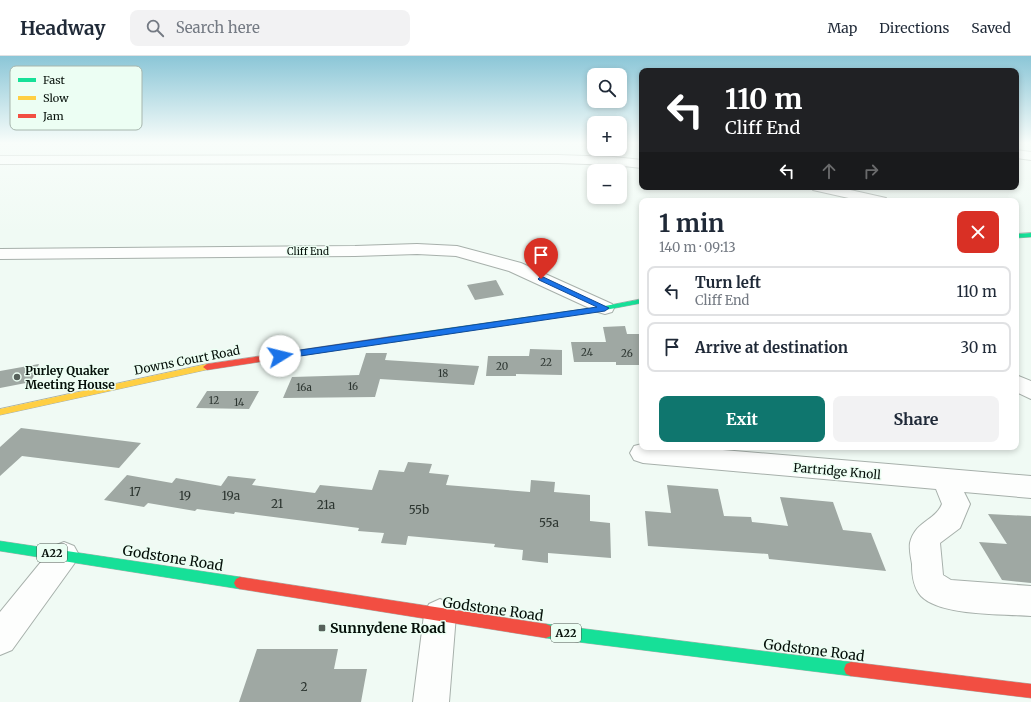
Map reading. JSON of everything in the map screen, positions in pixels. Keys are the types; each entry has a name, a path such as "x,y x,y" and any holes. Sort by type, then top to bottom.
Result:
{"main road":[{"path":"1019,236 1031,235"},
{"name":"Downs Court Road","path":"0,412 192,369 605,308 639,302"},
{"name":"Godstone Road","path":"0,546 568,634 1031,691"}],"street":[{"path":"832,190 868,198"},
{"name":"Cliff End","path":"0,254 417,249 457,251 515,267 605,308"},
{"path":"1019,384 1031,391"},
{"name":"Partridge Knoll","path":"643,453 1031,488"},
{"path":"945,481 956,504 950,519 929,534 925,543 928,579 937,589 950,595 1031,601"},
{"path":"0,638 64,555"},
{"path":"431,702 440,615"}],"building":[{"path":"496,280 504,295 475,300 467,285"},
{"path":"625,326 627,334 639,334 639,365 616,365 616,362 574,362 571,342 606,342 603,327"},
{"path":"530,349 562,350 562,375 516,374 516,376 486,376 488,356 529,356"},
{"path":"366,353 387,353 385,360 479,366 474,385 380,379 375,397 283,398 292,377 359,375"},
{"name":"Purley Quaker Meeting House","path":"39,364 31,382 0,388 0,371"},
{"path":"207,391 259,391 249,409 196,408"},
{"path":"21,428 141,443 119,468 22,456 0,476 0,447"},
{"path":"408,462 432,464 429,473 449,475 446,485 530,492 531,480 555,482 554,492 590,495 590,521 610,523 611,558 548,553 548,563 522,560 523,550 494,547 495,544 408,536 406,545 381,543 384,533 358,531 359,528 235,512 234,514 197,509 195,511 148,503 144,507 104,500 127,475 172,483 176,478 221,486 228,476 256,479 252,485 315,493 320,485 372,490 379,470 404,472"},
{"path":"667,485 718,489 724,516 751,517 752,522 788,526 780,497 833,502 843,530 871,533 886,571 769,559 768,554 648,546 645,511 671,513"},
{"path":"988,514 1031,516 1031,583 1002,580 979,542 1007,544"},
{"path":"257,649 338,649 334,669 367,669 361,702 239,702"}],"traffic: fast":[{"path":"1019,236 1031,235"},
{"path":"394,339 605,308 639,302"},
{"path":"0,546 240,583"},
{"path":"546,631 851,669"}],"traffic: slow":[{"path":"0,412 207,367"}],"traffic: jam":[{"path":"207,367 394,339"},
{"path":"240,583 546,631"},
{"path":"851,669 1031,691"}],"place":[{"name":"Purley Quaker Meeting House","path":"17,377"},
{"name":"Sunnydene Road","path":"322,628"}],"route":[{"path":"280,356 605,308 541,279"}]}
